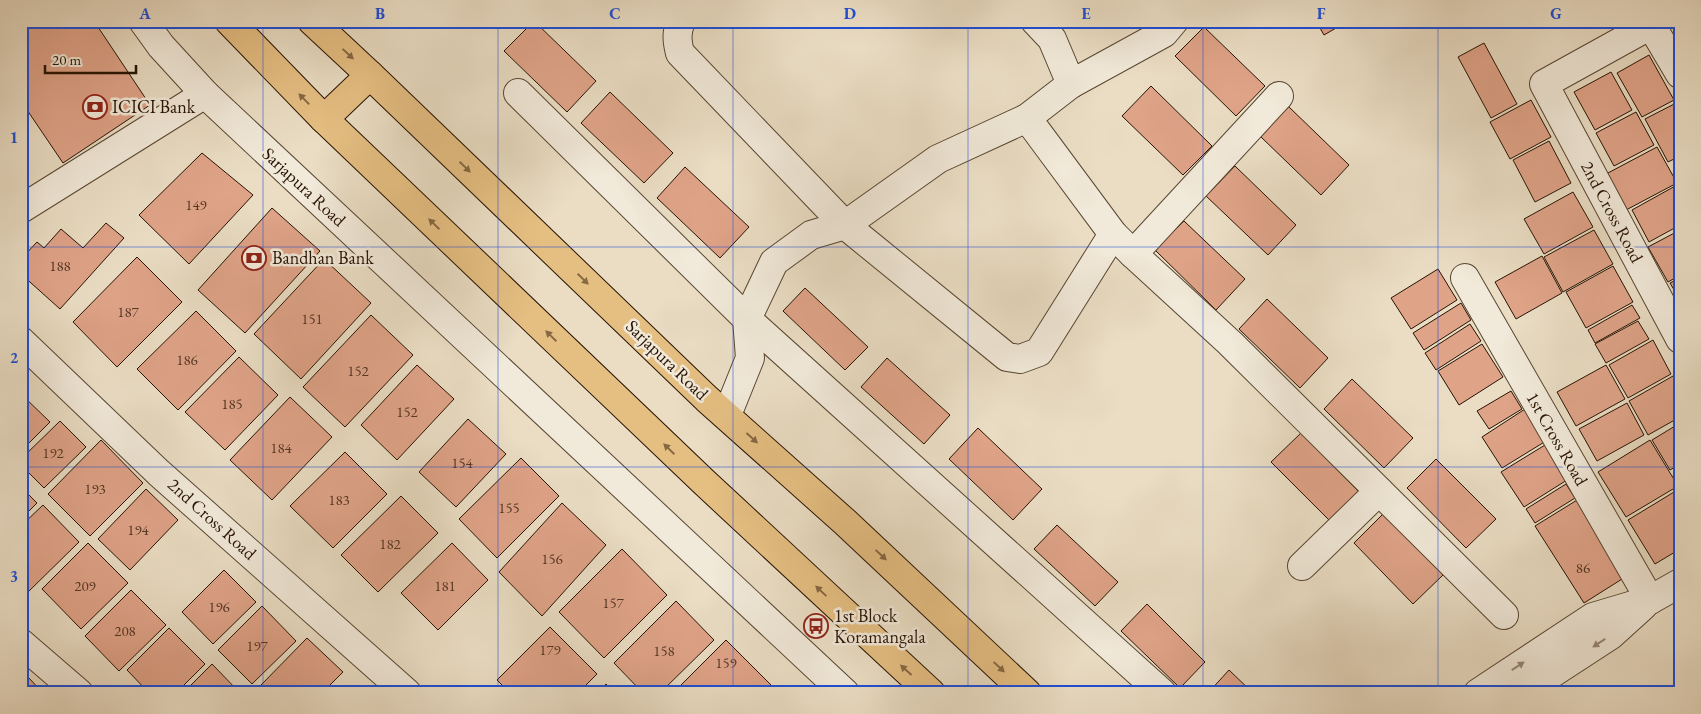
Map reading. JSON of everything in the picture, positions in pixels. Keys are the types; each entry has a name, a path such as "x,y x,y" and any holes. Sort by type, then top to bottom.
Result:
{"main road":[{"path":"229,21 324,120 704,482 931,693"},
{"name":"Sarjapura Road","path":"312,21 708,399 846,522 1027,693"},
{"path":"324,120 370,75"}],"street":[{"name":"Sarjapura Road","path":"144,21 161,46 205,94 845,693"},
{"path":"681,21 677,39 680,53 845,225 1007,357 1020,359 1039,352 1113,234"},
{"path":"1035,21 1052,38 1071,84"},
{"path":"727,415 750,358 746,319 774,262 812,235 845,225 938,159 1027,118 1071,84 1164,33 1174,21"},
{"path":"1655,23 1680,74"},
{"name":"2nd Cross Road","path":"1655,23 1544,84 1680,339"},
{"path":"518,93 746,319 1162,693"},
{"path":"21,209 205,94"},
{"path":"1133,254 1279,96"},
{"path":"1027,118 1113,234 1230,343 1504,615"},
{"name":"1st Cross Road","path":"1465,278 1650,600"},
{"name":"2nd Cross Road","path":"21,341 159,473 407,693"},
{"path":"1302,566 1379,490"},
{"path":"1522,693 1611,635 1650,600 1680,583"},
{"path":"1478,693 1594,617 1650,600"},
{"path":"21,643 79,693"}],"building":[{"path":"21,21 94,21 150,105 63,163 21,101"},
{"path":"534,21 596,81 567,112 504,51"},
{"path":"1316,21 1348,21 1324,35"},
{"path":"1204,27 1265,86 1236,116 1175,56"},
{"path":"1484,43 1517,104 1491,118 1458,57"},
{"path":"1649,55 1674,100 1642,117 1617,73"},
{"path":"1611,72 1632,110 1595,130 1574,92"},
{"path":"1151,86 1212,146 1183,175 1122,116"},
{"path":"610,92 673,153 644,183 581,123"},
{"path":"1531,100 1551,137 1510,159 1490,122"},
{"path":"1680,101 1680,156 1668,162 1645,119"},
{"path":"1288,106 1349,165 1321,195 1260,136"},
{"path":"1636,112 1654,145 1614,166 1596,133"},
{"path":"1549,141 1571,183 1535,202 1513,160"},
{"path":"1657,147 1677,183 1626,210 1606,174"},
{"path":"202,153 253,195 189,264 139,215"},
{"path":"1235,166 1296,225 1268,255 1206,196"},
{"path":"685,167 749,227 720,258 657,198"},
{"path":"1677,185 1680,191 1680,225 1649,242 1632,210"},
{"path":"1573,192 1593,227 1544,254 1524,219"},
{"path":"272,208 320,251 245,333 198,290"},
{"path":"1184,221 1245,279 1216,310 1155,250"},
{"path":"106,223 124,238 60,309 21,274 21,259 37,242 44,248 61,229 83,248"},
{"path":"1594,230 1613,264 1563,292 1544,257"},
{"path":"1680,230 1680,275 1668,282 1648,247"},
{"path":"1542,256 1562,293 1516,319 1495,282"},
{"path":"137,257 182,302 117,367 73,322"},
{"path":"324,259 371,303 301,379 254,334"},
{"path":"1613,266 1633,302 1586,328 1566,292"},
{"path":"1438,269 1457,300 1411,329 1391,298"},
{"path":"1680,278 1680,300 1670,283"},
{"path":"805,288 868,347 845,370 783,311"},
{"path":"1267,299 1328,358 1300,388 1239,329"},
{"path":"1461,303 1471,320 1424,350 1413,333"},
{"path":"1632,305 1640,318 1595,343 1588,330"},
{"path":"196,311 236,351 178,410 137,369"},
{"path":"371,315 413,355 345,427 303,387"},
{"path":"1638,321 1649,339 1606,363 1595,344"},
{"path":"1470,324 1481,341 1436,370 1425,353"},
{"path":"1653,340 1671,374 1628,398 1609,365"},
{"path":"1482,344 1503,377 1459,405 1438,371"},
{"path":"239,357 278,395 225,450 185,412"},
{"path":"887,358 950,415 924,444 861,387"},
{"path":"417,365 454,399 397,460 361,425"},
{"path":"1606,365 1625,399 1576,426 1557,392"},
{"path":"1673,376 1680,388 1680,417 1648,435 1629,401"},
{"path":"1352,379 1413,438 1384,468 1324,409"},
{"path":"1511,391 1522,409 1489,429 1477,411"},
{"path":"21,394 50,422 21,451"},
{"path":"290,397 332,437 272,500 230,460"},
{"path":"1627,403 1644,435 1597,461 1579,429"},
{"path":"1525,409 1546,441 1502,468 1482,437"},
{"path":"468,419 506,454 456,507 419,472"},
{"path":"60,421 86,447 44,488 21,465 21,459"},
{"path":"1680,423 1680,464 1670,470 1652,440"},
{"path":"978,428 1042,489 1013,520 949,459"},
{"path":"1301,433 1360,493 1331,522 1271,462"},
{"path":"101,440 143,483 90,536 48,494"},
{"path":"1650,440 1678,486 1626,517 1598,472"},
{"path":"1545,445 1567,480 1524,507 1501,472"},
{"path":"345,452 387,494 333,548 290,506"},
{"path":"521,458 559,496 497,558 459,519"},
{"path":"1436,459 1496,519 1466,548 1407,488"},
{"path":"1680,471 1680,487 1673,475"},
{"path":"1566,484 1575,498 1535,523 1526,509"},
{"path":"21,487 37,503 21,519"},
{"path":"146,489 178,520 130,570 98,539"},
{"path":"1679,489 1680,549 1655,564 1628,520"},
{"path":"401,496 438,533 378,592 341,555"},
{"path":"1582,497 1630,574 1584,603 1535,526"},
{"path":"562,503 606,545 542,616 499,572"},
{"path":"43,505 79,542 26,594 21,589 21,526"},
{"path":"1383,514 1443,575 1413,604 1354,543"},
{"path":"1057,525 1118,582 1095,606 1034,549"},
{"path":"88,543 128,583 81,629 42,589"},
{"path":"452,543 488,580 438,630 401,593"},
{"path":"622,549 667,595 604,658 559,612"},
{"path":"224,570 256,602 213,644 182,612"},
{"path":"131,590 166,625 119,671 85,636"},
{"path":"676,601 714,640 660,693 643,693 614,663"},
{"path":"1147,604 1205,662 1180,688 1121,631"},
{"path":"262,606 296,641 252,684 218,650"},
{"path":"550,627 597,674 578,693 510,693 497,680"},
{"path":"169,628 205,664 176,693 149,693 127,670"},
{"path":"307,638 343,672 322,693 269,693 261,685"},
{"path":"726,640 772,686 765,693 673,693"},
{"path":"212,664 240,693 183,693"},
{"path":"1229,670 1253,693 1208,693"},
{"path":"28,677 43,693 21,693 21,684"},
{"path":"606,684 615,693 597,693"}],"place":[{"name":"ICICI Bank","path":"95,107"},
{"name":"Bandhan Bank","path":"254,258"},
{"name":"1st Block Koramangala","path":"816,626"}]}
